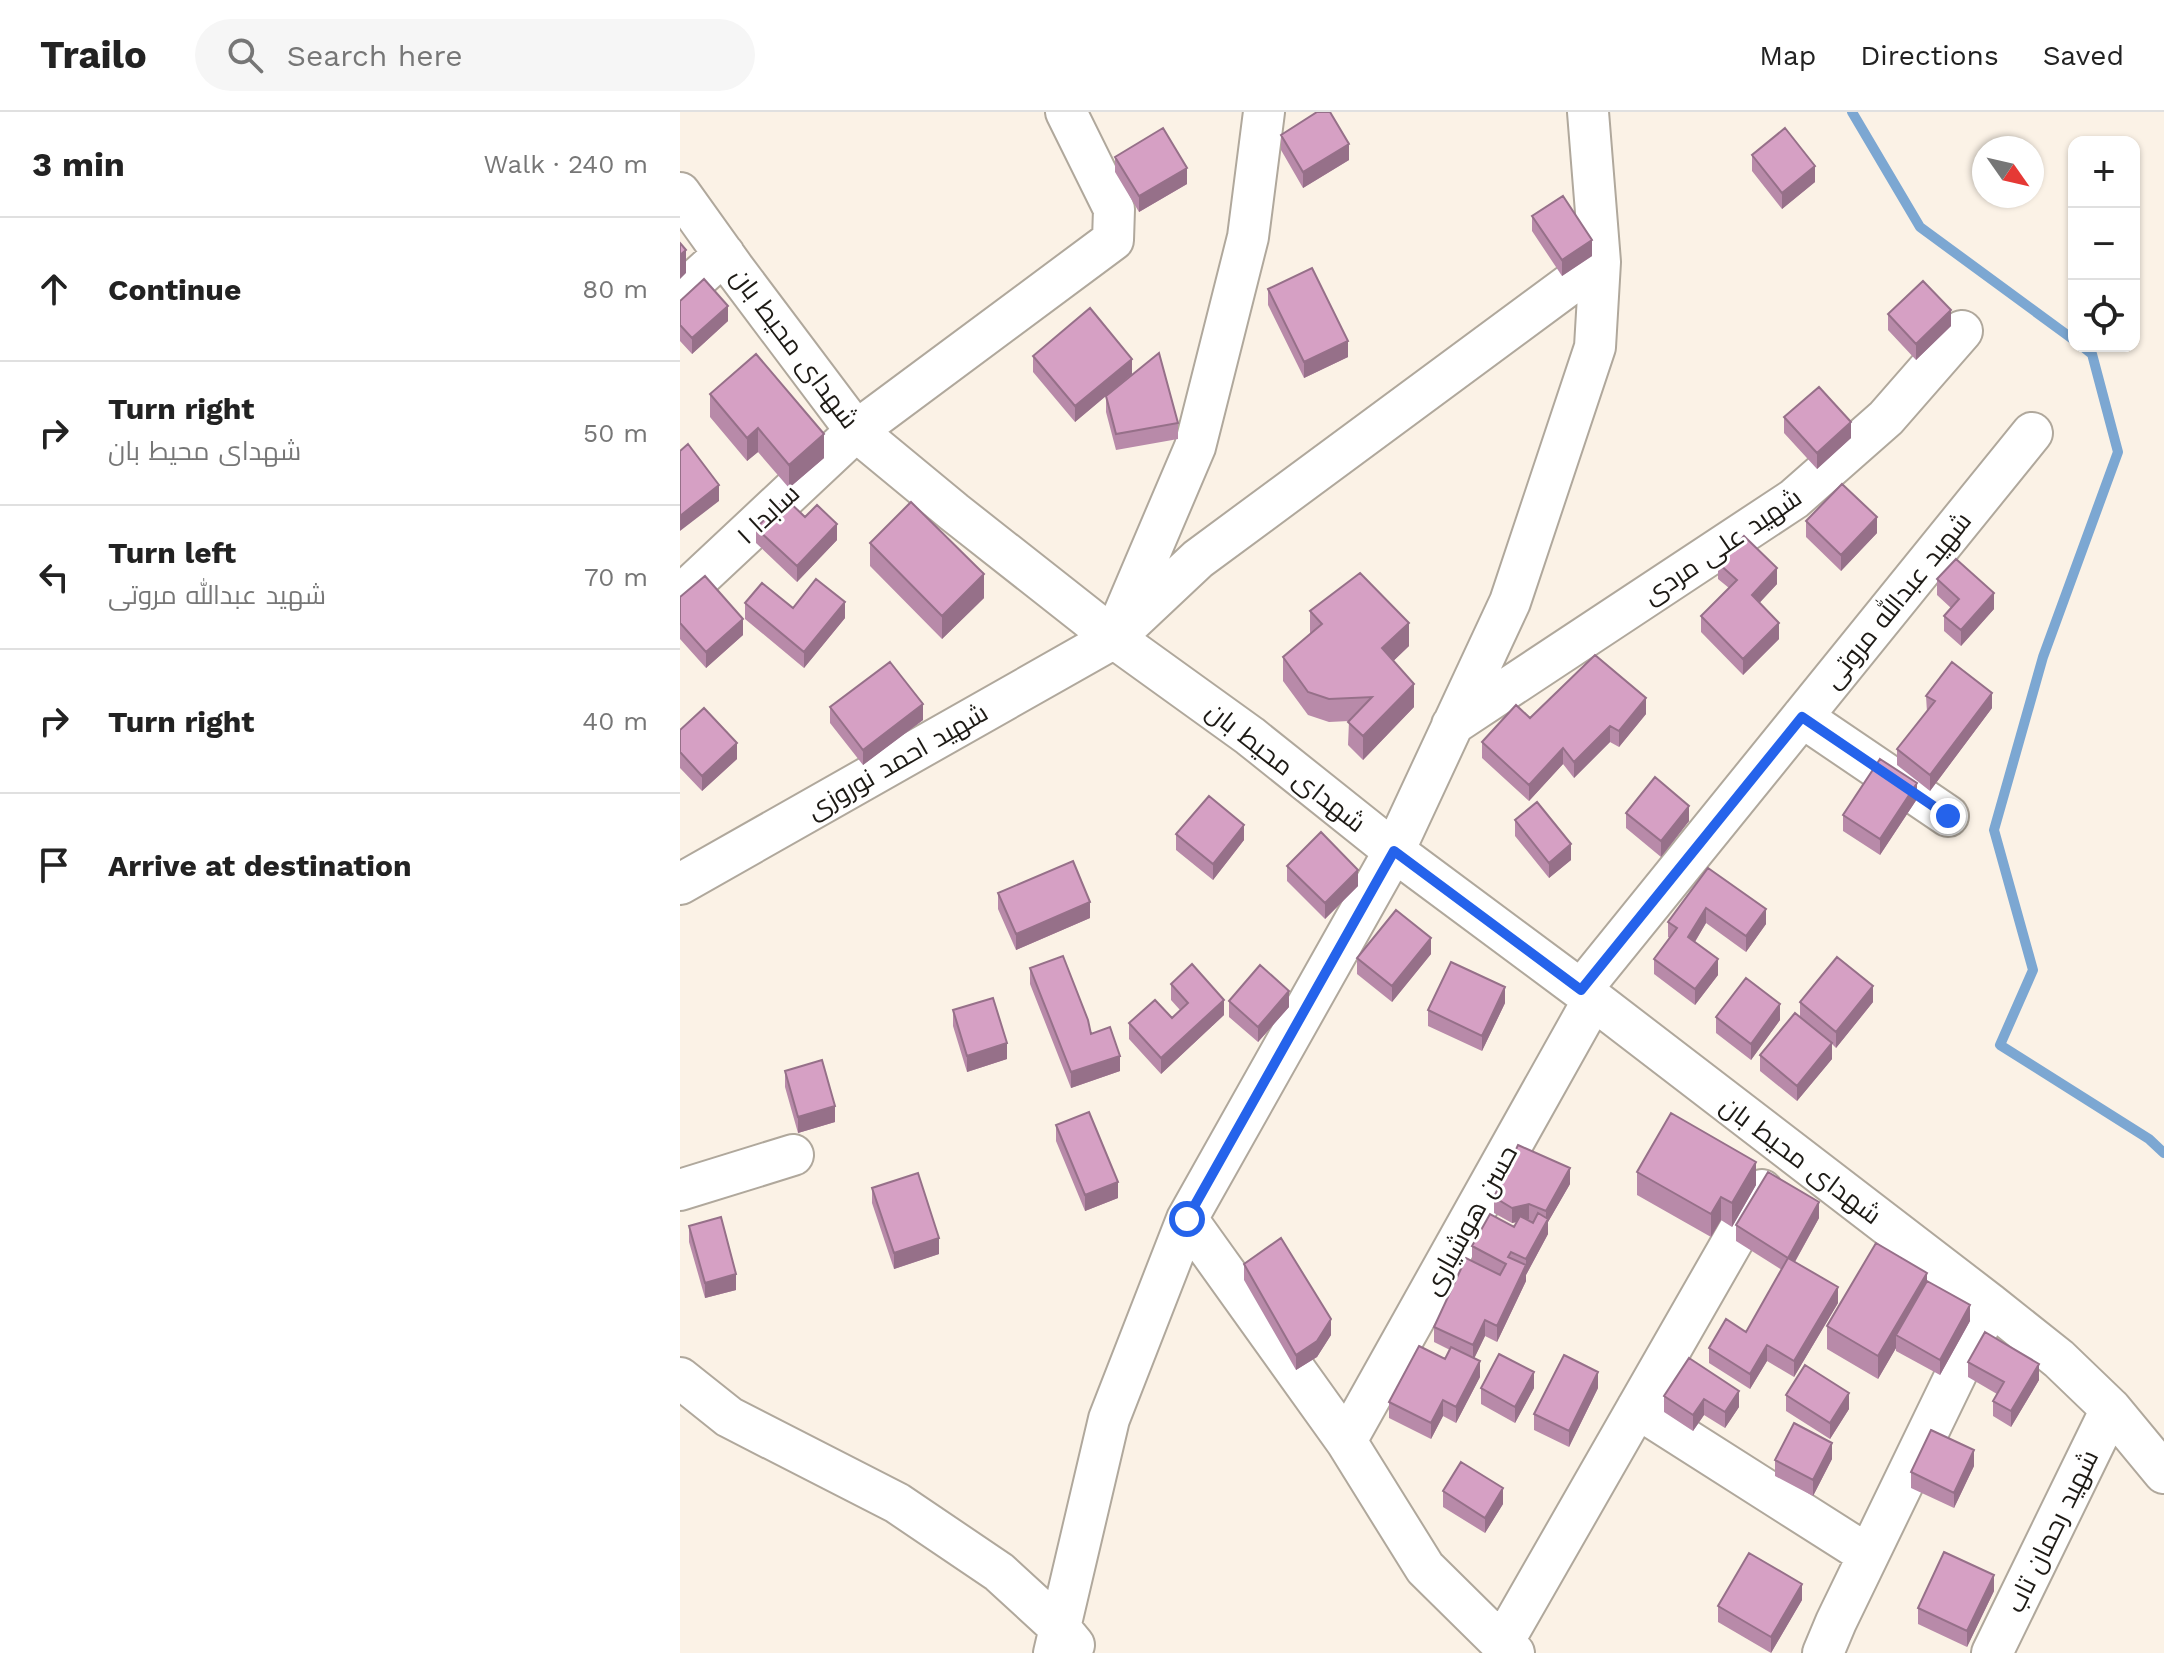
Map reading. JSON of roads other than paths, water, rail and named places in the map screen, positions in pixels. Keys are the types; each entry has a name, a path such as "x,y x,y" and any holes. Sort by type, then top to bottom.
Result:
{"street":[{"name":"سابدا ۱","path":"680,596 856,431 1113,240 1114,209 1066,112"},
{"path":"1114,638 1195,447 1248,237 1264,112"},
{"path":"1065,1645 1109,1419 1187,1219 1394,851 1510,602 1595,347 1600,262 1588,112"},
{"name":"شهدای محیط بان","path":"680,193 856,431 1114,638 1250,736 1394,851 1990,1304 2059,1359 2111,1409 2164,1473"},
{"path":"680,294 724,254"},
{"name":"شهید احمد نوروزی","path":"680,884 1114,638 1198,559 1600,262"},
{"name":"شهید علی مردی","path":"1452,725 1794,499 1886,418 1962,331"},
{"name":"شهید عبدالله مروتی","path":"1587,995 1802,717 2032,433"},
{"path":"1802,717 1948,816"},
{"name":"حسن هوشیاری","path":"1346,1441 1587,995"},
{"path":"1187,1219 1346,1441 1425,1568 1508,1648 1637,1408 1786,1148"},
{"path":"680,1190 793,1155"},
{"path":"1823,1653 1990,1304"},
{"path":"680,1378 729,1417 897,1503 999,1572 1065,1645"},
{"path":"1637,1408 1868,1555"},
{"name":"شهید رحمان تاب","path":"1992,1653 2111,1409"}],"waterway":[{"path":"1852,112 1920,227 2068,336"},
{"path":"2090,352 2118,452 2043,657 1994,830 2033,970 2000,1045 2149,1139 2164,1153"}]}
